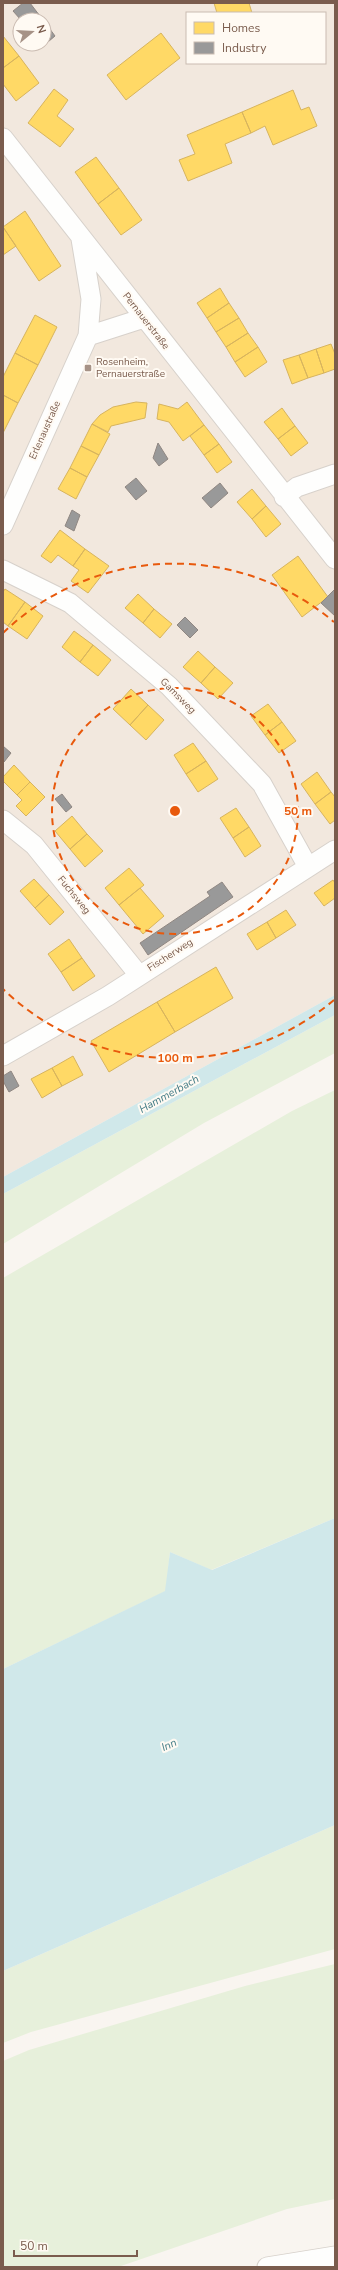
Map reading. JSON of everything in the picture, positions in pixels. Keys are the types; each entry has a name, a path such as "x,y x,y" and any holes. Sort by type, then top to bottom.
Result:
{"street":[{"name":"Pernauerstraße","path":"5,144 81,237 284,497 335,559"},
{"name":"Erlenaustraße","path":"3,525 88,336 90,299 81,237"},
{"path":"88,336 144,318"},
{"path":"284,497 297,487 335,474"},
{"name":"Gamsweg","path":"3,570 70,603 169,686 262,784 308,867"},
{"name":"Fuchsweg","path":"3,820 34,845 139,975"},
{"name":"Fischerweg","path":"3,1056 108,996 335,850"},
{"path":"267,2267 335,2256"}],"shaded area":[{"path":"3,3 335,3 335,995 3,1177"}],"green space":[{"path":"335,1015 335,1053 204,1123 3,1244 3,1194"},
{"path":"335,1090 335,1518 211,1570 170,1552 166,1591 3,1669 3,1278 292,1111"},
{"path":"335,1825 335,1949 31,2032 3,2043 3,1971"},
{"path":"335,1964 335,2199 287,2209 118,2267 3,2267 3,2061 29,2050 245,1986"}],"water":[{"name":"Hammerbach","path":"335,995 335,1015 3,1194 3,1177"},
{"name":"Inn","path":"335,1518 335,1825 3,1971 3,1669 165,1591 170,1552 212,1570"}],"building: Homes":[{"path":"214,3 249,3 252,12 217,12"},
{"path":"161,33 180,58 126,100 107,75"},
{"path":"3,36 12,47 12,52 16,52 19,56 3,68"},
{"path":"19,56 39,83 16,101 3,84 3,68"},
{"path":"54,89 68,100 57,116 74,129 60,147 28,123"},
{"path":"293,90 301,110 309,107 317,126 273,145 265,126 251,133 242,112"},
{"path":"242,112 251,133 225,144 232,163 188,181 179,160 195,154 187,135"},
{"path":"96,157 119,188 98,204 75,172"},
{"path":"119,188 142,220 121,235 98,204"},
{"path":"25,211 61,266 39,281 3,227"},
{"path":"3,227 16,246 3,255"},
{"path":"220,288 229,303 207,318 197,303"},
{"path":"229,303 239,318 216,332 207,318"},
{"path":"35,315 57,327 38,365 15,353"},
{"path":"239,318 248,333 226,347 216,332"},
{"path":"248,333 258,347 235,362 226,347"},
{"path":"331,344 335,354 335,369 324,373 316,349"},
{"path":"258,347 267,362 245,377 235,362"},
{"path":"316,349 324,373 308,378 299,355"},
{"path":"15,353 38,365 18,403 3,395 3,377"},
{"path":"299,355 308,378 292,384 283,360"},
{"path":"3,395 18,403 3,433"},
{"path":"136,402 147,403 145,418 111,426 108,432 92,424 100,415 113,407"},
{"path":"187,402 204,425 183,441 169,422 157,419 159,404 178,409"},
{"path":"282,408 295,426 278,439 264,422"},
{"path":"92,424 110,434 99,455 81,446"},
{"path":"204,425 219,444 204,455 190,436"},
{"path":"295,426 308,443 291,456 278,439"},
{"path":"219,444 232,462 217,473 204,455"},
{"path":"81,446 99,455 87,477 70,468"},
{"path":"70,468 87,477 76,499 58,489"},
{"path":"252,489 266,506 252,519 237,502"},
{"path":"266,506 281,524 266,537 252,519"},
{"path":"60,530 85,549 73,566 58,555 51,563 41,556"},
{"path":"85,549 109,566 88,593 71,581 79,570 73,566"},
{"path":"298,556 328,597 302,617 272,575"},
{"path":"5,589 25,602 8,626 3,622 3,592"},
{"path":"138,594 154,609 143,623 125,608"},
{"path":"25,602 43,616 27,639 8,626"},
{"path":"154,609 172,624 160,638 143,623"},
{"path":"74,631 93,645 80,662 62,647"},
{"path":"93,645 111,660 98,676 80,662"},
{"path":"198,651 215,667 201,683 183,667"},
{"path":"215,667 233,683 218,699 201,683"},
{"path":"131,689 148,705 130,725 113,709"},
{"path":"268,704 282,722 265,735 251,716"},
{"path":"148,705 164,720 146,740 130,725"},
{"path":"282,722 296,741 279,753 265,735"},
{"path":"193,743 206,761 186,774 174,755"},
{"path":"206,761 218,779 198,792 186,774"},
{"path":"14,765 30,782 17,795 3,781 3,777"},
{"path":"317,772 331,792 315,804 301,784"},
{"path":"30,782 45,797 26,816 16,806 22,800 17,795"},
{"path":"331,792 335,797 335,820 330,824 315,804"},
{"path":"236,808 249,827 233,838 220,818"},
{"path":"72,816 87,834 70,849 55,831"},
{"path":"249,827 261,846 245,857 233,838"},
{"path":"87,834 103,851 85,867 70,849"},
{"path":"129,868 144,885 119,905 105,888"},
{"path":"34,879 49,895 35,908 20,891"},
{"path":"333,880 335,883 335,898 324,906 314,893"},
{"path":"140,888 164,916 143,934 119,905"},
{"path":"49,895 64,912 50,925 35,908"},
{"path":"286,910 296,925 276,938 267,922"},
{"path":"267,922 276,938 257,950 247,934"},
{"path":"69,939 82,958 61,972 48,954"},
{"path":"82,958 95,976 73,991 61,972"},
{"path":"216,967 233,998 175,1032 157,1002"},
{"path":"157,1002 175,1032 109,1072 91,1041"},
{"path":"73,1056 83,1075 62,1086 52,1068"},
{"path":"52,1068 62,1086 42,1098 31,1079"}],"building: Industry":[{"path":"23,3 30,3 37,12 14,12 13,11"},
{"path":"158,443 168,459 159,466 153,458"},
{"path":"136,478 147,491 136,500 125,487"},
{"path":"220,483 228,493 211,508 202,498"},
{"path":"72,510 80,515 74,531 65,526"},
{"path":"334,590 335,591 335,616 321,603"},
{"path":"185,617 198,630 190,638 177,625"},
{"path":"3,746 11,753 4,762 3,761"},
{"path":"62,794 72,807 66,812 55,799"},
{"path":"222,882 233,897 148,955 140,943 210,896 207,892"},
{"path":"11,1071 19,1086 9,1092 3,1081 3,1076"}],"place":[{"name":"Rosenheim, Pernauerstraße","path":"88,368"}]}
